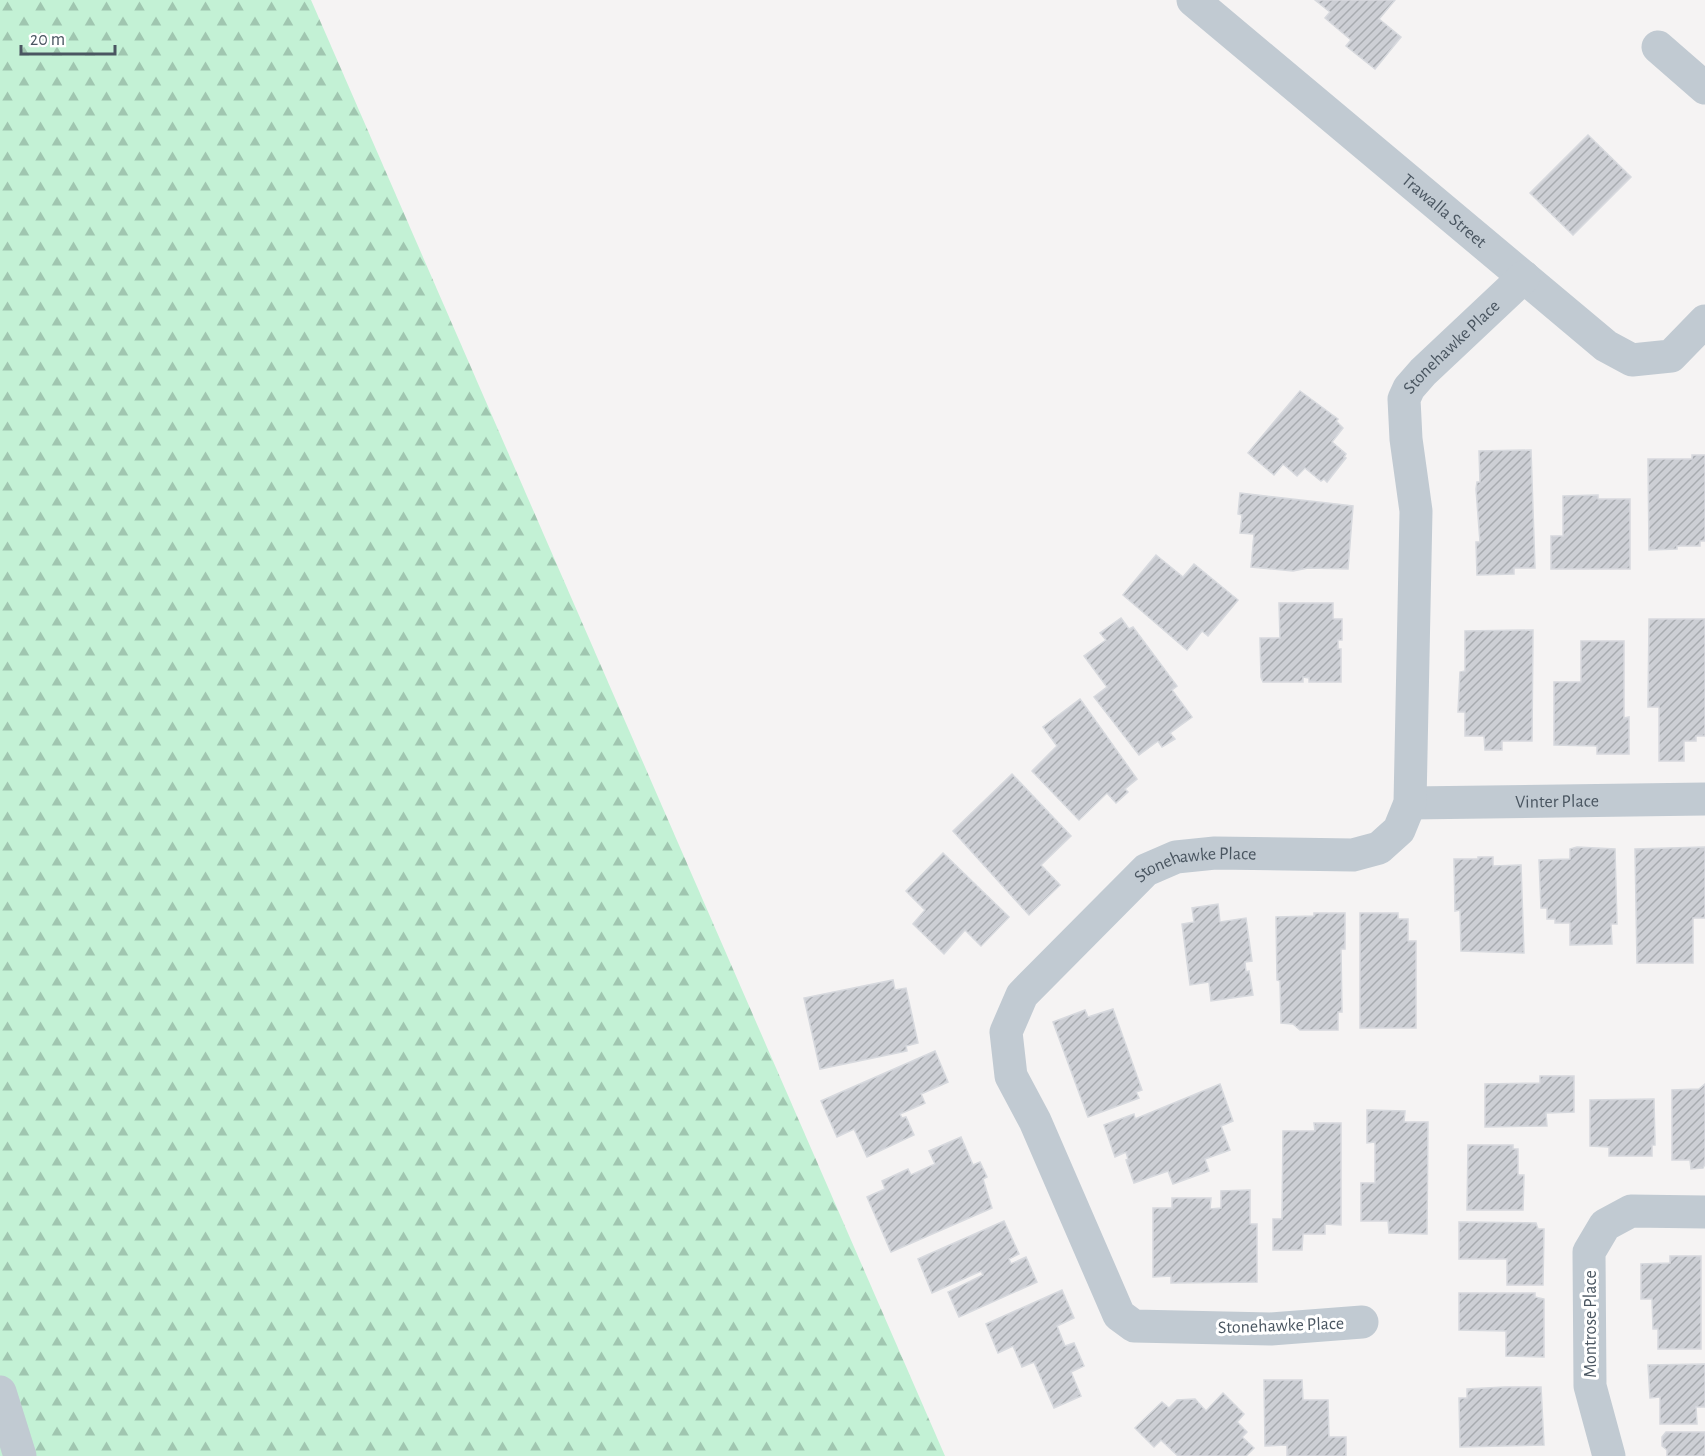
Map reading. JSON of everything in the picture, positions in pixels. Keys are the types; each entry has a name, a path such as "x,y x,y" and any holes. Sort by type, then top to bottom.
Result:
{"street":[{"name":"Trawalla Street","path":"1193,0 1606,346 1632,360 1671,356 1705,321"},
{"path":"1658,47 1705,88"},
{"name":"Stonehawke Place","path":"1362,1322 1270,1329 1134,1326 1119,1315 1035,1121 1011,1076 1006,1032 1022,995 1146,870 1176,857 1215,853 1353,855 1379,848 1399,830 1410,803 1416,512 1406,440 1404,399 1409,388 1423,372 1524,277"},
{"name":"Vinter Place","path":"1410,803 1705,799"},
{"name":"Montrose Place","path":"1609,1456 1590,1386 1589,1252 1605,1225 1630,1211 1705,1212"},
{"path":"0,1392 20,1456"}],"green space":[{"path":"0,0 311,0 945,1456 0,1456"}],"building":[{"path":"1315,0 1395,0 1379,19 1401,37 1375,69 1346,46 1351,40 1325,18 1330,12"},
{"path":"1588,135 1631,177 1573,235 1530,193"},
{"path":"1300,391 1338,419 1336,421 1343,428 1332,442 1346,454 1344,457 1346,458 1327,482 1324,479 1321,481 1305,468 1297,476 1283,464 1274,475 1248,453"},
{"path":"1531,450 1535,568 1514,568 1514,574 1477,575 1476,542 1480,542 1476,489 1477,482 1480,482 1479,451"},
{"path":"1692,455 1705,455 1705,541 1700,541 1700,546 1649,550 1648,459 1692,459"},
{"path":"1240,493 1353,506 1348,569 1308,568 1293,571 1251,567 1254,534 1240,533 1242,515 1238,514"},
{"path":"1598,495 1598,499 1630,499 1630,569 1551,569 1551,536 1563,536 1563,496"},
{"path":"1156,555 1183,577 1194,564 1238,600 1208,636 1202,631 1187,650 1123,595"},
{"path":"1279,603 1333,603 1333,619 1342,619 1342,640 1338,640 1338,649 1341,649 1341,682 1309,682 1309,678 1303,677 1303,682 1263,682 1260,638 1280,638"},
{"path":"1121,618 1129,629 1133,627 1177,686 1172,690 1192,717 1170,733 1175,739 1162,747 1158,741 1139,755 1094,697 1107,687 1084,656 1106,640 1100,633"},
{"path":"1649,619 1705,619 1705,736 1696,736 1696,741 1684,741 1684,761 1659,761 1659,707 1648,707"},
{"path":"1533,630 1532,741 1502,741 1502,750 1485,750 1484,736 1465,736 1465,712 1458,712 1460,672 1465,671 1465,631"},
{"path":"1581,641 1624,641 1624,718 1629,717 1629,754 1597,754 1597,746 1554,745 1554,682 1581,682"},
{"path":"1080,699 1137,779 1125,789 1128,792 1116,803 1107,793 1079,820 1032,771 1057,746 1043,727"},
{"path":"1012,774 1071,836 1041,865 1060,885 1029,915 953,831"},
{"path":"1577,847 1615,849 1617,924 1611,924 1612,944 1570,945 1570,923 1555,923 1555,919 1547,919 1547,908 1541,908 1539,860 1570,859 1570,849"},
{"path":"1705,847 1705,918 1693,918 1693,963 1637,963 1635,849"},
{"path":"943,853 1009,917 981,946 965,930 944,954 913,924 925,910 906,891"},
{"path":"1478,857 1493,857 1493,866 1521,865 1524,953 1461,951 1460,910 1455,911 1454,859 1478,859"},
{"path":"1218,904 1220,922 1246,918 1252,961 1245,962 1253,995 1211,1001 1209,982 1190,985 1182,924 1194,922 1192,908"},
{"path":"1314,913 1345,913 1345,949 1341,949 1342,1012 1338,1012 1338,1030 1300,1030 1293,1024 1281,1023 1280,981 1277,980 1276,917 1314,916"},
{"path":"1360,913 1398,913 1398,919 1408,919 1408,941 1416,941 1416,1028 1360,1028"},
{"path":"893,980 895,990 906,988 918,1043 906,1046 907,1051 820,1069 804,998"},
{"path":"1113,1009 1142,1090 1136,1092 1139,1098 1088,1117 1053,1022 1085,1010 1088,1017"},
{"path":"935,1051 948,1082 921,1094 925,1103 900,1114 902,1118 906,1117 914,1135 867,1157 854,1129 837,1137 821,1101"},
{"path":"1540,1076 1574,1076 1574,1112 1546,1113 1547,1126 1485,1127 1485,1084 1540,1083"},
{"path":"1220,1084 1233,1121 1221,1126 1230,1150 1205,1159 1209,1171 1173,1184 1168,1171 1134,1183 1126,1160 1128,1159 1126,1152 1115,1157 1104,1125 1134,1114 1135,1119"},
{"path":"1705,1084 1705,1164 1703,1168 1691,1169 1690,1160 1672,1160 1672,1090 1699,1089"},
{"path":"1654,1099 1655,1145 1652,1145 1652,1156 1609,1156 1609,1147 1590,1146 1590,1100"},
{"path":"1367,1110 1405,1111 1404,1122 1428,1122 1427,1234 1389,1233 1388,1221 1361,1221 1361,1183 1375,1183 1375,1142 1367,1143"},
{"path":"1314,1123 1341,1123 1341,1225 1325,1224 1325,1234 1303,1234 1302,1250 1273,1250 1273,1219 1282,1219 1283,1131 1315,1131"},
{"path":"961,1137 973,1165 980,1162 987,1177 983,1179 992,1208 891,1252 867,1197 885,1189 882,1181 908,1169 911,1175 935,1164 929,1151"},
{"path":"1468,1145 1513,1145 1513,1149 1518,1149 1518,1175 1524,1175 1523,1210 1467,1210"},
{"path":"1250,1190 1250,1224 1257,1224 1257,1282 1171,1283 1171,1276 1153,1277 1153,1208 1172,1208 1172,1198 1211,1198 1210,1209 1221,1208 1221,1191"},
{"path":"1004,1221 1019,1254 1009,1259 1011,1264 1026,1257 1037,1282 959,1317 948,1292 983,1275 981,1271 932,1293 918,1259"},
{"path":"1459,1222 1536,1223 1538,1229 1544,1229 1543,1285 1507,1285 1507,1259 1459,1259"},
{"path":"1670,1256 1701,1256 1701,1349 1658,1349 1658,1329 1653,1329 1652,1299 1641,1299 1641,1264 1670,1263"},
{"path":"1062,1290 1074,1318 1057,1326 1065,1346 1074,1343 1084,1366 1071,1372 1081,1396 1054,1408 1034,1362 1022,1367 1013,1346 998,1353 986,1324"},
{"path":"1459,1293 1535,1293 1535,1297 1544,1299 1544,1357 1506,1356 1506,1331 1459,1330"},
{"path":"1705,1364 1705,1407 1696,1407 1697,1424 1660,1424 1660,1397 1650,1398 1648,1365"},
{"path":"1264,1380 1302,1380 1303,1400 1328,1400 1329,1437 1346,1437 1346,1456 1287,1456 1287,1445 1265,1446"},
{"path":"1541,1387 1544,1445 1460,1447 1459,1398 1467,1398 1467,1389"},
{"path":"1223,1393 1244,1414 1237,1422 1247,1432 1242,1437 1254,1448 1246,1456 1178,1456 1161,1440 1154,1447 1135,1428 1162,1402 1169,1408 1177,1400 1195,1399 1206,1411"},
{"path":"1666,1432 1705,1432 1705,1456 1667,1456 1667,1450 1662,1446 1662,1437"}]}
